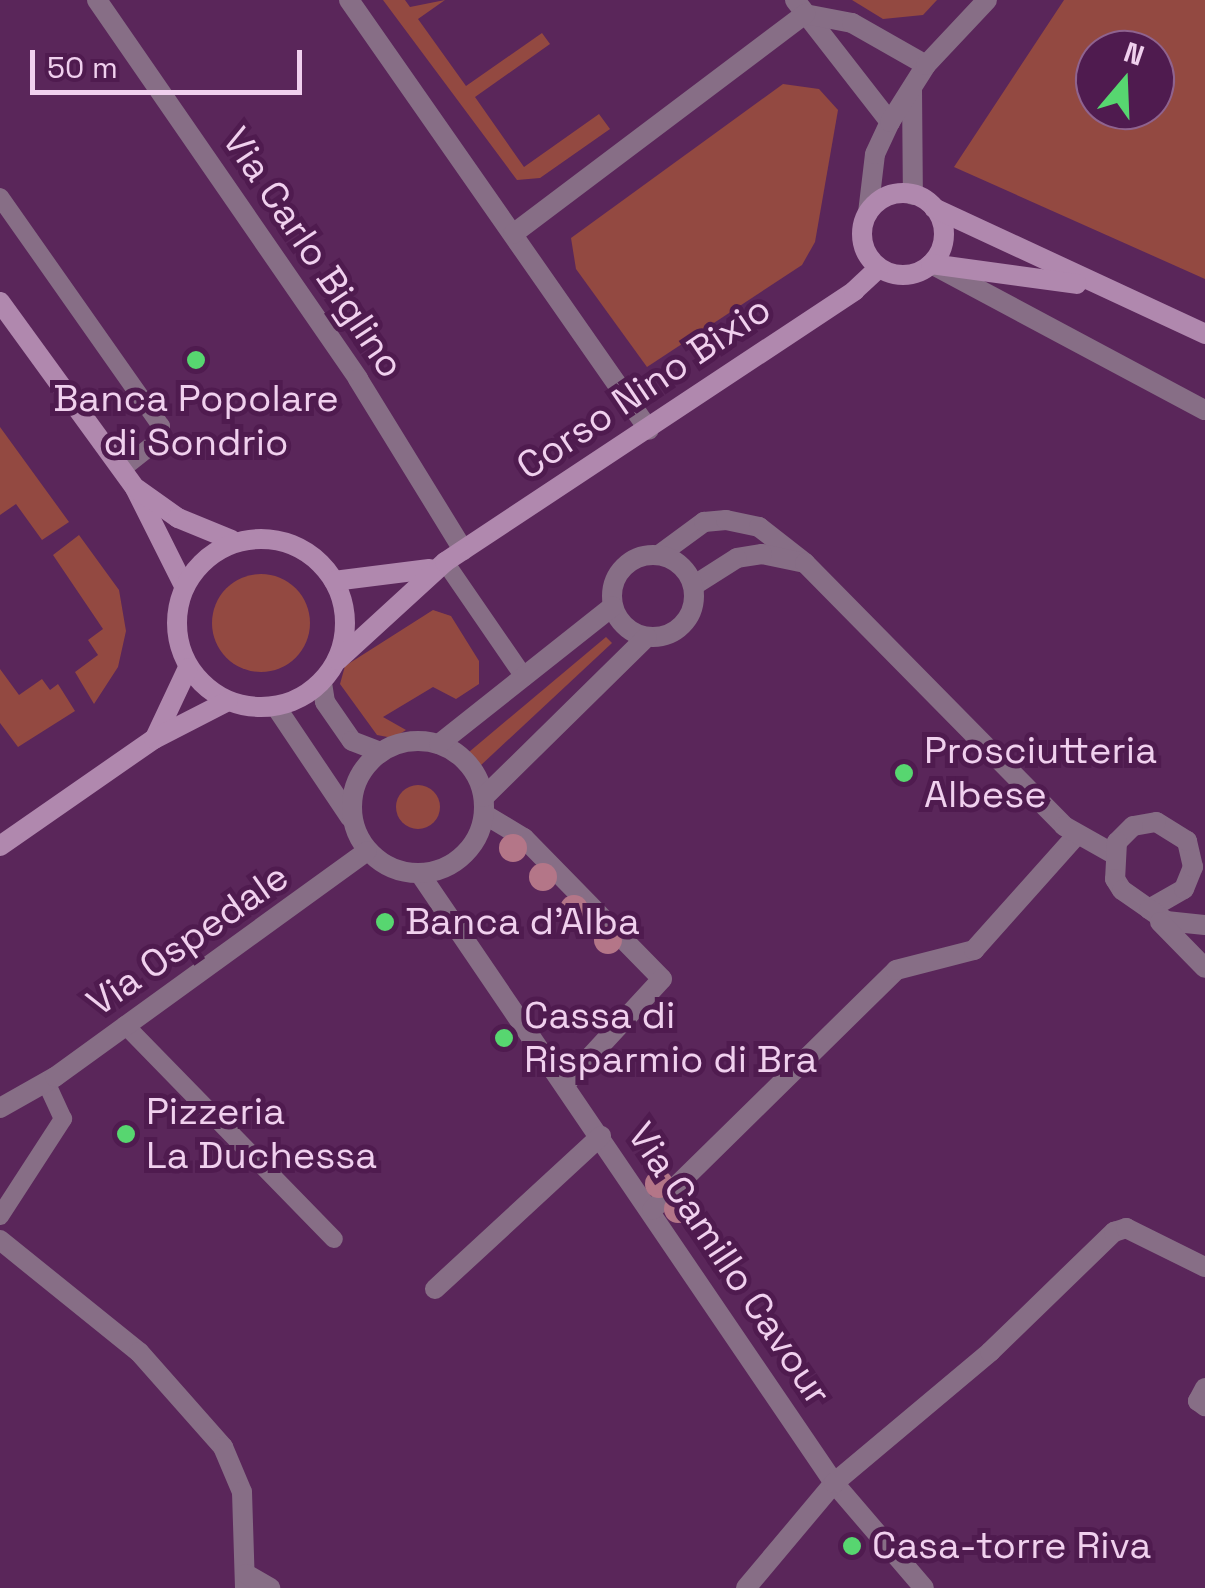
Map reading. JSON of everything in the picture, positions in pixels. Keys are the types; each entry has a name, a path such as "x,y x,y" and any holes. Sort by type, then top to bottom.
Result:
{"main road":[{"path":"1132,299 1024,272 931,264 906,276 879,268 864,248 868,213 883,198 913,195 934,208 1132,299 1205,334"},
{"path":"931,264 944,230 934,208"},
{"name":"Corso Nino Bixio","path":"338,660 445,562 649,430 879,268"},
{"path":"0,302 135,488 184,586"},
{"path":"0,846 154,740 228,702 276,707 322,683 338,660 345,619 334,581 297,546 272,539 232,540 178,518 135,488"},
{"path":"228,702 188,668 178,642 184,586 200,563 232,540"},
{"name":"Corso Nino Bixio","path":"334,581 414,576 445,562"},
{"path":"154,740 188,668"}],"street":[{"name":"Via Carlo Biglino","path":"97,0 358,379 463,550"},
{"path":"349,0 649,430"},
{"path":"868,213 876,154 890,122 926,65 987,0"},
{"path":"513,234 800,7"},
{"path":"800,7 852,24 926,65"},
{"path":"800,7 890,122"},
{"path":"912,88 913,195"},
{"path":"931,264 1205,410"},
{"path":"659,556 675,561 693,586 688,618 678,629 647,636 632,631 614,606 612,590 628,563 659,556 704,522 726,520 760,527 805,563 1076,836 1112,852"},
{"path":"693,586 737,558 762,554 805,563"},
{"path":"439,744 614,606"},
{"path":"276,707 352,819 367,851 382,864 420,874 470,849 484,806 647,636"},
{"path":"322,683 326,702 352,740 380,752"},
{"path":"352,819 355,783 380,752 399,743 439,744 469,765 484,806 524,838 662,979 566,1084"},
{"path":"1149,909 1184,889 1199,870 1187,841 1156,822 1124,833 1112,852 1122,890 1149,909 1185,928 1205,925"},
{"path":"652,1210 896,970 974,950 1076,836"},
{"name":"Via Ospedale","path":"0,1108 46,1082 367,851"},
{"name":"Via Camillo Cavour","path":"420,874 834,1483 920,1587"},
{"path":"1149,909 1205,968"},
{"path":"434,1288 601,1136"},
{"path":"746,1588 834,1483 990,1352 1114,1232 1126,1228 1205,1267"},
{"path":"0,1240 139,1352 223,1447 242,1492 246,1581 270,1588"},
{"path":"1205,1388 1198,1402 1205,1406"}],"lane":[{"path":"0,197 161,426 160,440 122,469"},
{"path":"445,562 524,677"},
{"path":"125,1025 334,1239"},
{"path":"0,1216 63,1119 46,1082"}],"shaded area":[{"path":"383,0 405,0 410,7 445,0 418,19 466,86 542,33 550,44 475,97 524,167 599,114 610,129 540,178 517,180"},
{"path":"852,0 937,0 923,15 883,19"},
{"path":"1064,0 1205,0 1205,279 954,167"},
{"path":"783,84 819,89 838,110 815,242 802,265 647,367 576,269 571,238"},
{"path":"0,427 69,522 42,540 16,504 0,515"},
{"path":"79,535 119,590 126,631 118,667 94,704 75,672 98,655 88,640 103,629 53,555"},
{"path":"261,574 280,577 296,588 307,604 307,642 296,658 280,669 261,672 242,669 226,658 215,642 212,623 215,604 226,588 242,577"},
{"path":"433,610 451,616 479,661 479,684 456,699 433,687 383,717 406,730 393,738 377,735 340,684 345,666"},
{"path":"606,637 612,643 480,766 469,752"},
{"path":"0,669 19,695 42,679 50,690 58,684 75,711 18,747 0,723"},
{"path":"418,785 434,791 440,807 434,823 418,829 402,823 396,807 402,791"}],"place":[{"name":"Banca Popolare di Sondrio","path":"196,360"},
{"name":"Prosciutteria Albese","path":"904,773"},
{"name":"Banca d'Alba","path":"385,922"},
{"name":"Cassa di Risparmio di Bra","path":"504,1038"},
{"name":"Pizzeria La Duchessa","path":"126,1134"},
{"name":"Casa-torre Riva","path":"852,1546"}]}
